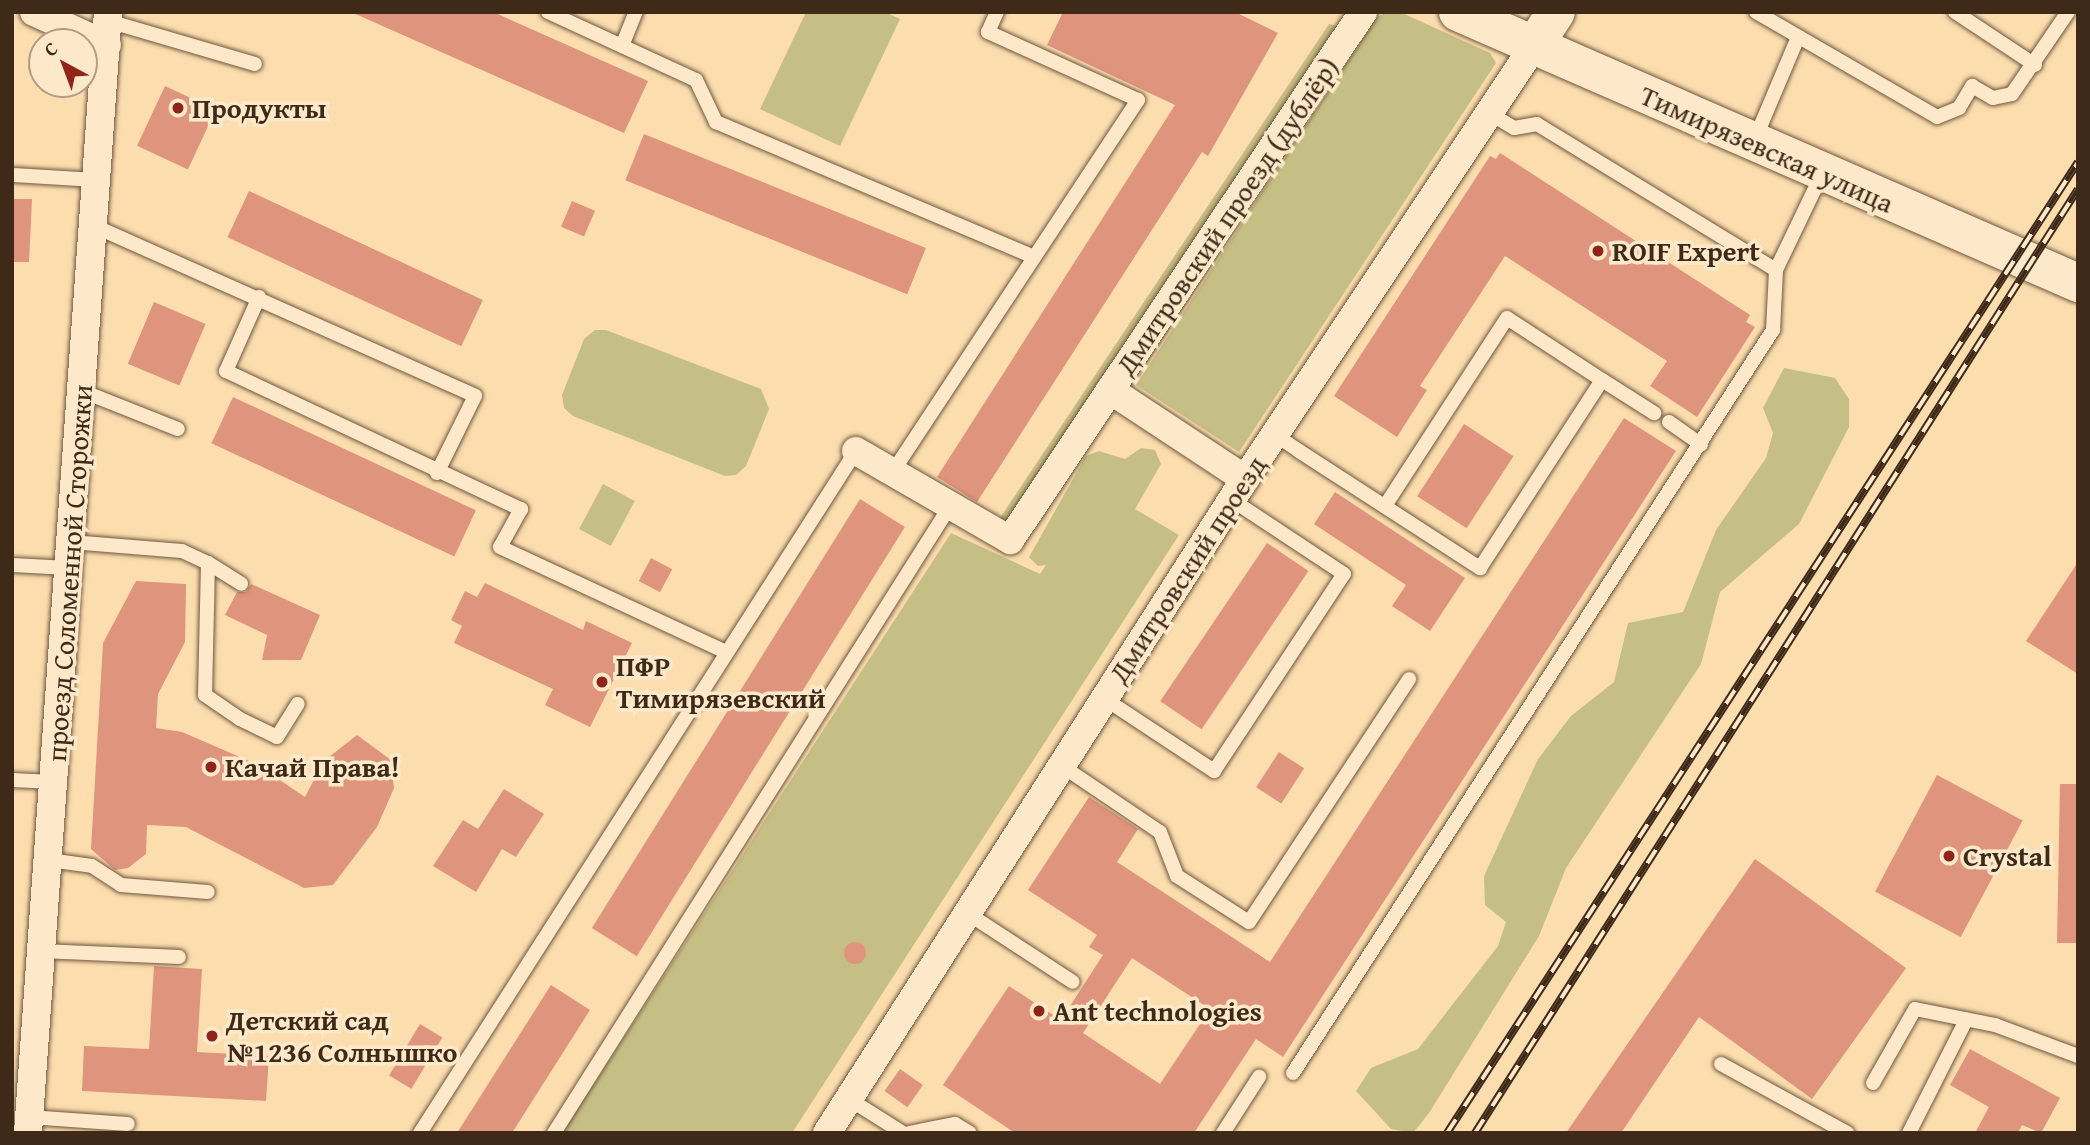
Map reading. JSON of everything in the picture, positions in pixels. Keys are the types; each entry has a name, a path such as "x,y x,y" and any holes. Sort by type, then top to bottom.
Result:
{"main road":[{"name":"Тимирязевская улица","path":"1458,12 1822,174 2078,284"},
{"name":"Дмитровский проезд","path":"1534,46 1556,12"}],"street":[{"path":"34,12 107,26"},
{"name":"Дмитровский проезд (дублёр)","path":"1238,489 1110,390 1363,12"},
{"name":"проезд Соломенной Сторожки","path":"28,1125 107,26"},
{"name":"Дмитровский проезд","path":"827,1133 1238,489 1534,46"},
{"path":"856,451 1010,540 1110,390"}],"lane":[{"path":"548,12 696,80 716,122 1034,257"},
{"path":"622,46 636,12"},
{"path":"892,473 1138,100 988,32 997,12"},
{"path":"1756,12 1937,117 1959,108 1972,86 1993,98 2012,94 2035,65 2068,12"},
{"path":"1955,12 2035,65"},
{"path":"107,26 255,64"},
{"path":"1753,143 1798,37"},
{"path":"1487,113 1514,128 1537,124 1776,270"},
{"path":"1293,1073 1773,330 1776,270 1822,174"},
{"path":"12,175 97,180"},
{"path":"94,226 259,297 475,396 437,472"},
{"path":"259,297 226,371 521,509 500,547 726,652"},
{"path":"1385,506 1507,318 1654,413"},
{"path":"1274,434 1480,568 1602,380"},
{"path":"82,391 178,429"},
{"path":"1669,422 1701,444"},
{"path":"420,1133 856,451"},
{"path":"1105,699 1214,771 1344,574 1238,489"},
{"path":"554,1133 950,506"},
{"path":"12,565 70,555 182,551 208,563 241,584"},
{"path":"208,563 205,695 240,719 277,737 298,704"},
{"path":"1062,766 1160,832 1177,876 1249,922 1409,680"},
{"path":"12,780 54,782"},
{"path":"48,860 92,866 121,885 208,892"},
{"path":"967,913 1073,982"},
{"path":"42,951 178,957"},
{"path":"1873,1083 1915,1009 1995,1025 2078,1056"},
{"path":"1909,1133 1966,1020"},
{"path":"1721,1064 1847,1133"},
{"path":"1223,1133 1259,1077"},
{"path":"849,1099 903,1133"},
{"path":"28,1125 128,1124"},
{"path":"909,1133 955,1124 970,1133"}],"shaded area":[{"path":"806,12 885,12 900,19 840,146 760,109"},
{"path":"1387,12 1400,12 1490,53 1496,63 1239,452 1136,385 1377,17"},
{"path":"1329,24 1344,28 1006,530 996,524"},
{"path":"595,330 606,330 761,389 769,409 746,466 736,475 725,476 573,416 564,408 562,395 584,339"},
{"path":"1784,368 1835,378 1849,399 1849,427 1799,524 1720,592 1701,664 1566,868 1539,936 1429,1113 1413,1133 1391,1129 1356,1091 1371,1068 1418,1049 1498,946 1506,922 1485,905 1484,876 1538,759 1571,716 1614,682 1628,623 1683,612 1716,530 1766,458 1773,433 1763,408"},
{"path":"1141,448 1155,450 1161,464 1135,509 1179,535 792,1133 562,1133 951,533 1040,574 1046,565 1038,566 1029,557 1086,456 1099,451 1125,459"},
{"path":"603,484 635,501 611,546 579,529"}],"building":[{"path":"351,12 493,12 648,81 624,133"},
{"path":"1063,12 1235,12 1278,33 1208,156 1202,152 977,502 937,477 1175,105 1047,45"},
{"path":"165,86 216,110 188,169 137,146"},
{"path":"644,134 926,248 907,294 625,180"},
{"path":"1500,153 1750,315 1746,322 1755,327 1697,417 1650,386 1667,361 1505,256 1420,386 1427,390 1397,437 1334,396 1490,156 1496,159"},
{"path":"249,191 483,300 461,346 227,237"},
{"path":"12,199 32,199 29,262 12,262"},
{"path":"572,201 595,211 584,237 561,227"},
{"path":"154,302 206,324 179,386 128,364"},
{"path":"233,397 476,510 454,556 211,443"},
{"path":"1624,418 1676,451 1283,1057 1256,1039 1194,1133 1015,1133 943,1085 1009,986 1061,1020 1103,955 1089,947 1097,935 1028,890 1089,797 1138,829 1117,862 1270,962","holes":["1132,958 1210,1009 1160,1084 1083,1033"]},
{"path":"1464,424 1513,456 1467,528 1417,496"},
{"path":"1335,492 1465,578 1430,631 1392,606 1406,585 1314,524"},
{"path":"860,499 905,527 637,956 592,928"},
{"path":"1267,543 1308,571 1202,729 1160,701"},
{"path":"651,558 672,569 660,592 639,581"},
{"path":"2078,562 2078,674 2026,641"},
{"path":"136,581 186,584 185,642 158,694 156,728 182,732 256,764 305,797 324,761 357,735 391,760 394,788 377,827 333,885 304,888 186,827 147,825 146,854 128,868 115,870 91,849 103,643"},
{"path":"485,583 583,630 586,621 632,643 590,727 545,705 553,689 454,643 462,626 451,620 465,591 477,597"},
{"path":"251,584 320,615 301,660 262,660 267,635 225,615 237,592 246,592"},
{"path":"1279,752 1304,768 1281,804 1256,787"},
{"name":"Crystal","path":"1937,775 2023,821 1961,937 1875,892"},
{"path":"2060,784 2078,784 2078,943 2057,943"},
{"path":"504,789 544,814 516,857 502,849 476,892 433,866 463,820 478,829"},
{"path":"1755,859 1906,968 1812,1099 1699,1017 1621,1133 1566,1133"},
{"path":"855,942 863,945 866,953 863,961 855,964 847,961 844,953 847,945"},
{"path":"154,966 202,969 197,1052 269,1056 266,1101 82,1091 84,1046 149,1049"},
{"path":"551,985 590,1010 512,1133 457,1133"},
{"path":"420,1024 442,1037 411,1089 389,1075"},
{"path":"1970,1049 2060,1098 2041,1133 2022,1125 2018,1133 1975,1133 1989,1107 1950,1085"},
{"path":"900,1069 923,1085 907,1107 885,1091"}],"railway":[{"path":"1447,1133 2078,162"},
{"path":"1475,1133 2078,189"}],"place":[{"name":"Продукты","path":"178,108"},
{"name":"ROIF Expert","path":"1598,251"},
{"name":"ПФР Тимирязевский","path":"602,682"},
{"name":"Качай Права!","path":"211,767"},
{"name":"Crystal","path":"1949,856"},
{"name":"Ant technologies","path":"1039,1011"},
{"name":"Детский сад №1236 Солнышко","path":"212,1036"}]}
